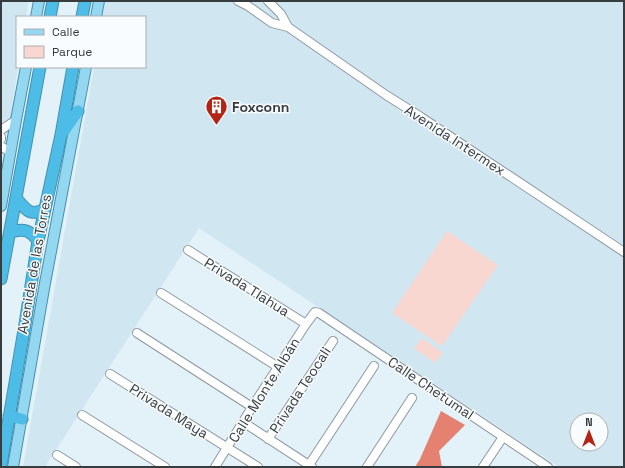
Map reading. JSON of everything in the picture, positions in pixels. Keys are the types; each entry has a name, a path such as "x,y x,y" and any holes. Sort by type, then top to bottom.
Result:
{"highway":[{"path":"50,16 53,1"},
{"path":"82,16 85,1"},
{"name":"Avenida de las Torres","path":"1,279 40,68"},
{"name":"Avenida de las Torres","path":"1,464 38,241 61,135 73,68"},
{"path":"61,135 78,111"},
{"path":"16,198 28,212 34,213 45,209"},
{"path":"10,232 18,230 29,232 33,234 38,241"},
{"path":"9,416 22,419"}],"main road":[{"path":"36,16 38,1"},
{"path":"96,16 99,1"},
{"path":"1,206 26,68"},
{"name":"Avenida de las Torres","path":"13,467 45,283 86,68"}],"street":[{"name":"Avenida Intermex","path":"238,1 248,6 272,23 288,27 386,95 624,252"},
{"name":"Avenida Intermex","path":"268,1 281,14 288,27"},
{"path":"1,130 16,120"},
{"path":"1,146 11,153"},
{"name":"Privada Tlahua","path":"188,250 306,324"},
{"path":"161,293 278,367"},
{"name":"Calle Chetumal","path":"314,314 315,312 319,313 503,437 542,466"},
{"name":"Calle Monte Albán","path":"215,467 252,407 314,314"},
{"path":"137,333 252,407"},
{"name":"Privada Teocali","path":"268,439 333,341"},
{"path":"243,422 311,466 374,366"},
{"name":"Privada Maya","path":"110,374 258,467"},
{"path":"367,467 412,398"},
{"path":"82,415 165,467"},
{"path":"483,467 503,437"},
{"path":"57,455 76,467"}],"shaded area":[{"path":"1,1 29,1 26,16 16,16 16,68 18,68 8,134 1,132"},
{"path":"105,1 624,1 624,467 559,467 199,228 45,467 23,467 94,68 146,68 146,16 102,16"},
{"path":"441,411 465,425 439,451 442,467 415,467 420,459"}],"green space":[{"path":"447,231 498,265 442,346 392,313"},
{"path":"422,338 443,353 435,363 414,348"}],"place":[{"name":"Foxconn","path":"216,126"}]}
